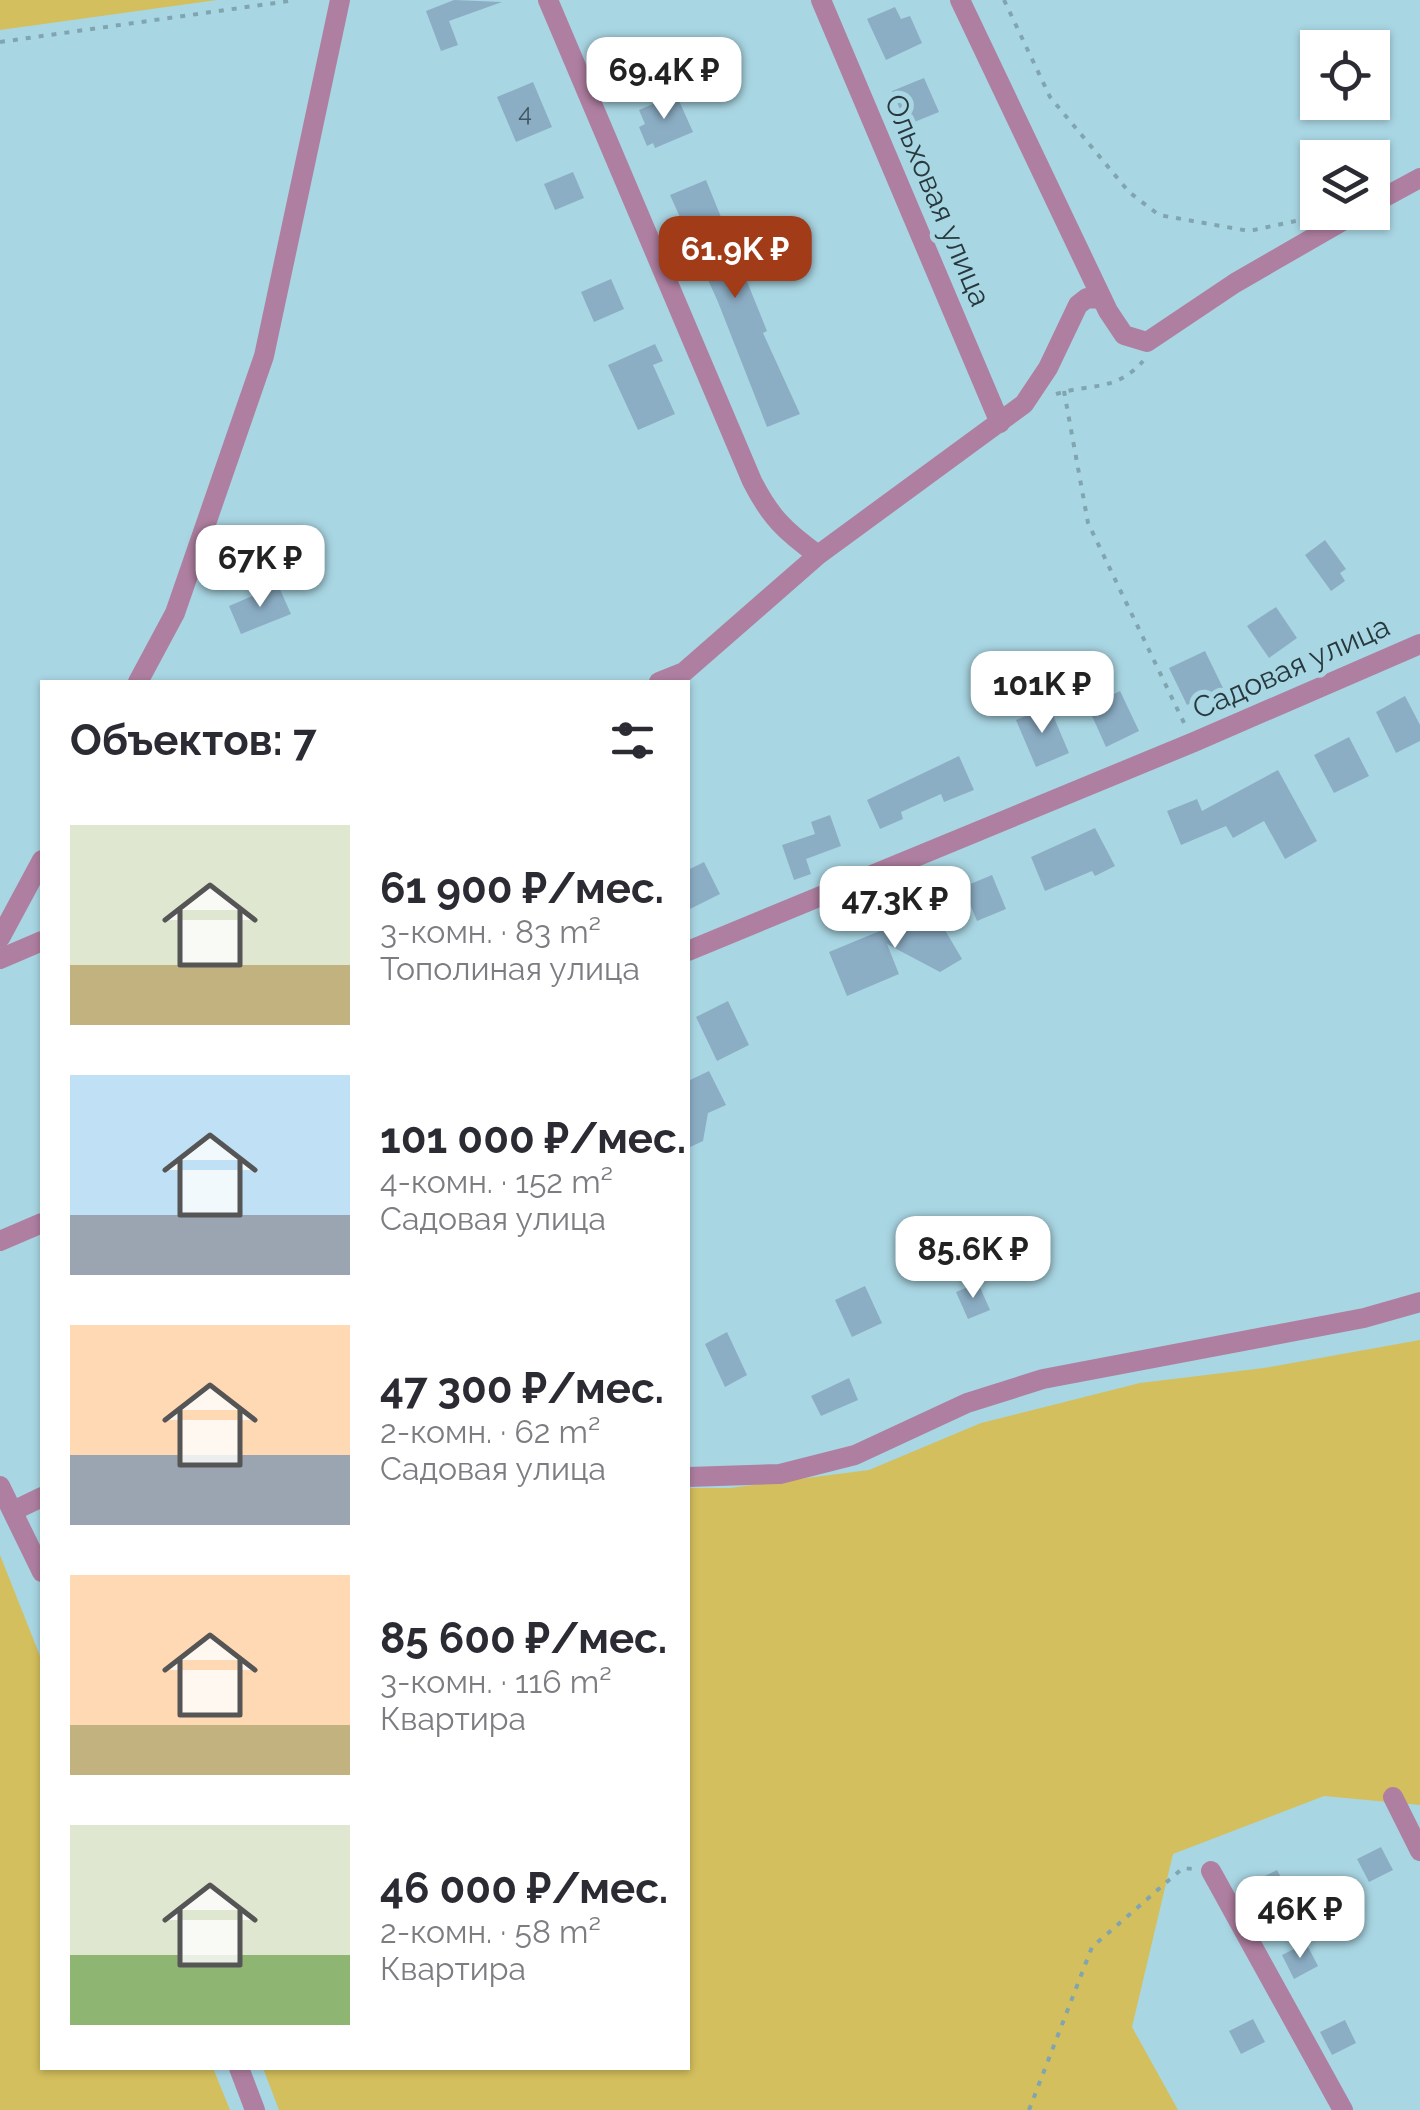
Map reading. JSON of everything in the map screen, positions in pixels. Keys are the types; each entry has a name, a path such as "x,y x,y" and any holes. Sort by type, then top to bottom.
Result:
{"street":[{"path":"139,680 175,613 264,356 340,0"},
{"path":"548,0 752,481 767,511 818,556"},
{"name":"Ольховая улица","path":"822,0 1000,423"},
{"path":"960,0 1102,299 1124,335 1147,342 1234,283 1328,230"},
{"path":"1390,194 1420,178"},
{"path":"664,680 684,672 818,556 1024,404 1048,368 1078,305 1088,298 1102,299"},
{"name":"Садовая улица","path":"690,950 1420,644"},
{"path":"0,938 40,864"},
{"path":"0,959 40,942"},
{"path":"0,1241 40,1224"},
{"path":"690,1476 780,1474 855,1455 968,1403 1043,1379 1364,1318 1420,1302"},
{"path":"0,1486 40,1568"},
{"path":"13,1511 40,1498"},
{"path":"1420,1803 1392,1798 1420,1851"},
{"path":"1211,1871 1343,2110"},
{"path":"241,2070 254,2110"}],"path":[{"path":"0,42 296,0"},
{"path":"1004,0 1050,97 1129,192 1159,215 1249,231 1300,219"},
{"path":"1024,404 1064,392 1106,386 1132,373 1143,361 1147,342"},
{"path":"1064,392 1088,522 1194,742"},
{"path":"1030,2110 1092,1947 1183,1868 1211,1871"}],"shaded area":[{"path":"0,0 217,0 0,30"},
{"path":"1420,1340 1420,1805 1324,1796 1173,1854 1132,2027 1178,2110 279,2110 264,2070 690,2070 690,1488 730,1488 869,1470 981,1423 1140,1383 1264,1368"},
{"path":"0,1555 40,1656 40,2070 214,2070 230,2110 0,2110"}],"building":[{"path":"454,0 502,2 449,21 458,45 441,51 426,11"},
{"path":"895,7 901,19 910,16 922,43 886,60 867,19"},
{"path":"645,37 657,66 621,81 609,52"},
{"path":"924,78 939,112 907,125 892,91"},
{"path":"533,82 552,127 516,142 497,97"},
{"path":"676,94 693,132 655,148 653,143 647,146 639,127 645,124 639,110"},
{"path":"573,172 584,198 555,210 544,184"},
{"path":"706,180 767,331 763,333 800,414 767,427 718,302 670,195"},
{"path":"611,279 624,309 594,322 581,292"},
{"path":"655,344 663,361 653,365 675,414 638,430 608,365"},
{"path":"1325,540 1346,569 1340,573 1345,581 1331,591 1305,555"},
{"path":"278,585 291,614 241,634 229,606"},
{"path":"1276,607 1297,638 1269,658 1247,626"},
{"path":"1205,651 1223,688 1187,705 1169,668"},
{"path":"1120,691 1139,731 1106,747 1088,707"},
{"path":"1405,696 1420,725 1420,741 1396,753 1376,712"},
{"path":"1049,706 1069,753 1036,767 1016,720"},
{"path":"1349,737 1369,776 1334,793 1314,755"},
{"path":"959,756 974,790 944,802 941,794 901,812 903,819 880,829 867,800"},
{"path":"1278,770 1317,841 1285,859 1264,821 1233,838 1226,826 1181,845 1167,811 1197,799 1202,811"},
{"path":"830,815 841,846 806,859 811,874 794,880 782,845 815,834 811,822"},
{"path":"1095,828 1115,866 1095,876 1092,871 1045,891 1031,857"},
{"path":"704,862 720,894 690,909 690,869"},
{"path":"992,875 1006,909 977,921 963,887"},
{"path":"929,903 962,959 940,972 887,944 899,974 847,996 829,952 887,928"},
{"path":"728,1001 749,1045 717,1061 696,1017"},
{"path":"709,1071 726,1105 708,1113 703,1141 690,1147 690,1080"},
{"path":"978,1283 990,1310 968,1319 956,1292"},
{"path":"865,1286 882,1323 852,1337 835,1300"},
{"path":"727,1332 747,1375 725,1387 705,1344"},
{"path":"849,1378 858,1400 821,1416 811,1396"},
{"path":"1381,1847 1393,1870 1369,1882 1357,1859"},
{"path":"1277,1870 1289,1893 1265,1906 1253,1882"},
{"path":"1306,1943 1318,1966 1294,1979 1282,1955"},
{"path":"1253,2019 1265,2042 1241,2054 1229,2031"},
{"path":"1345,2020 1356,2043 1332,2055 1320,2032"}]}
